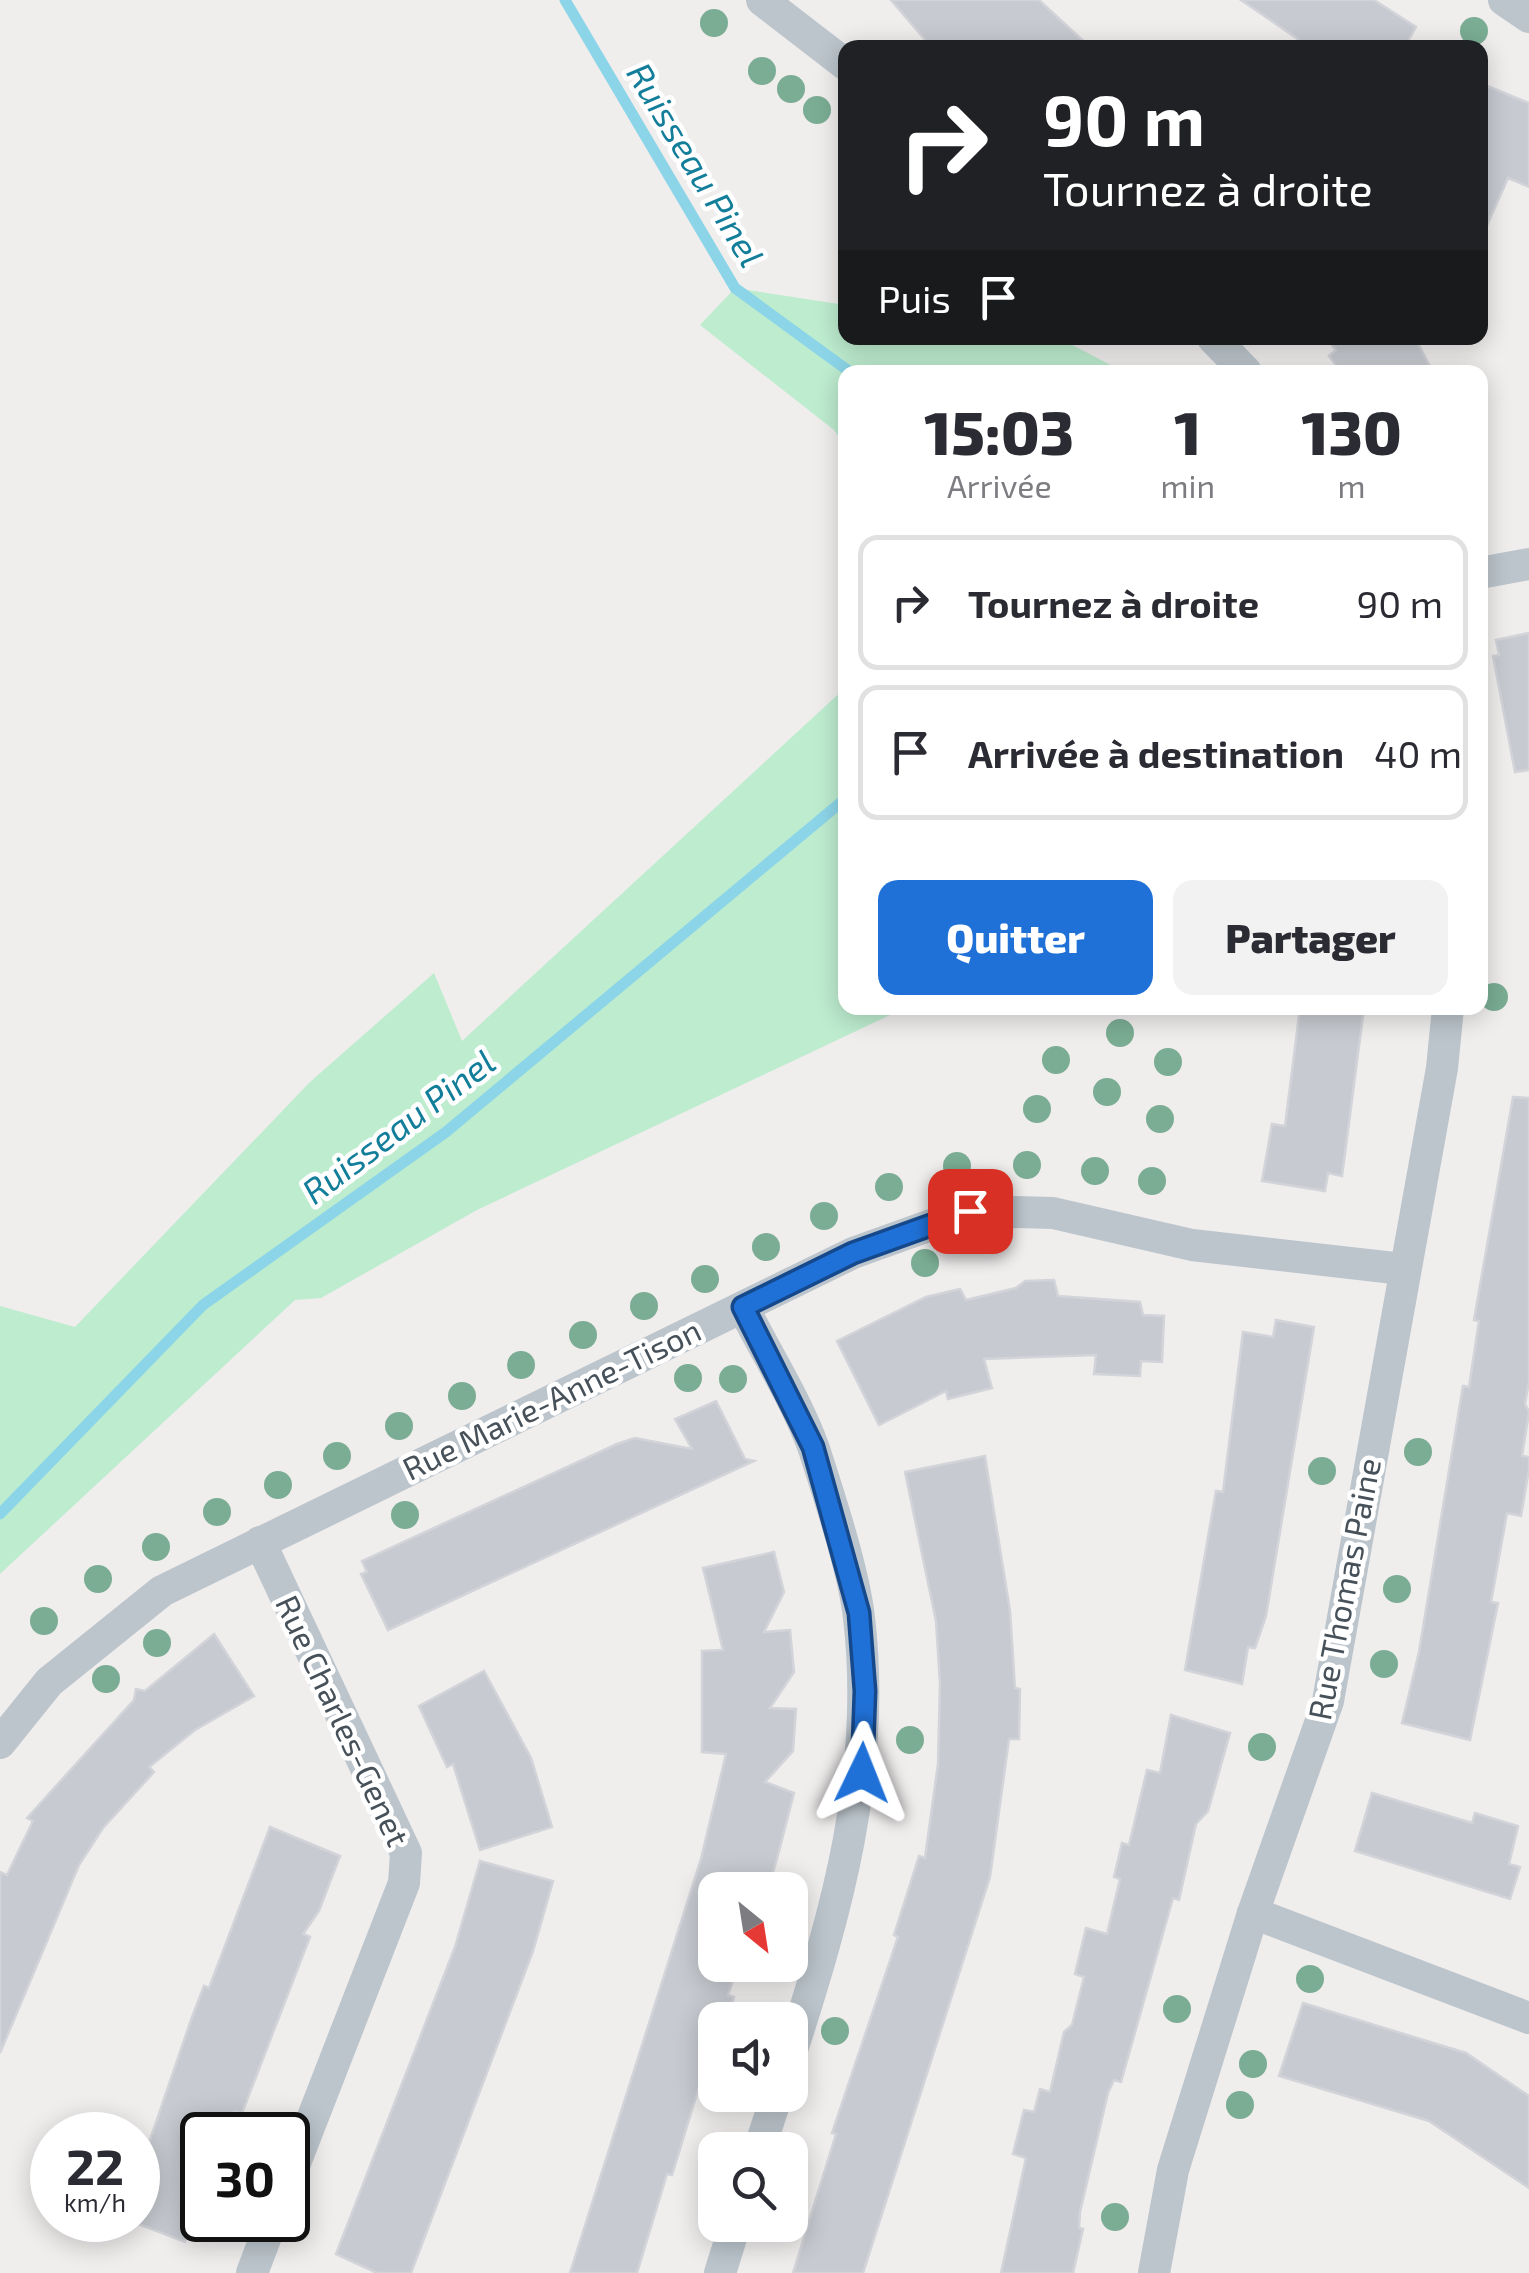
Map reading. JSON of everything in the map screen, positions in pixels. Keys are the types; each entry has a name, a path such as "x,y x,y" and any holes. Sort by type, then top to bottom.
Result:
{"street":[{"path":"762,0 838,59"},
{"path":"1504,0 1529,17"},
{"path":"1221,345 1239,365"},
{"path":"1488,572 1529,564"},
{"name":"Rue Thomas Paine","path":"1154,2273 1173,2170 1253,1913 1328,1701 1442,1068 1447,1015"},
{"name":"Rue Marie-Anne-Tison","path":"0,1744 50,1682 148,1602 260,1542 853,1253 970,1211 1054,1213 1192,1245 1403,1269"},
{"path":"743,1307 813,1447 859,1613 865,1691 862,1773 824,1951 807,2002"},
{"name":"Rue Charles-Genet","path":"260,1542 406,1854 404,1883 310,2124"},
{"path":"1253,1913 1529,2018"},
{"path":"252,2273 264,2242"},
{"path":"720,2273 730,2242"}],"green space":[{"path":"735,288 838,304 838,345 1072,345 1111,365 838,365 838,435 700,325"},
{"path":"838,694 838,1015 890,1015 477,1210 321,1298 295,1300 0,1574 0,1306 75,1327 310,1082 434,973 462,1041"}],"building":[{"path":"891,0 1039,0 1082,40 925,40"},
{"path":"1241,0 1374,0 1416,27 1409,40 1299,40"},
{"path":"1488,86 1529,103 1529,187 1508,178 1488,223"},
{"path":"1332,345 1419,345 1429,365 1336,365 1329,356 1336,350"},
{"path":"1529,633 1529,770 1515,772 1493,656 1499,655 1496,640"},
{"path":"1299,1015 1363,1015 1342,1176 1328,1173 1325,1191 1262,1181 1272,1124 1285,1126"},
{"path":"1513,1097 1529,1098 1529,1381 1525,1404 1529,1412 1522,1456 1529,1457 1529,1469 1521,1516 1507,1513 1491,1602 1498,1603 1470,1740 1402,1723 1419,1652 1463,1386 1469,1387 1479,1321 1474,1320"},
{"path":"1054,1280 1058,1296 1140,1302 1143,1315 1164,1316 1162,1362 1141,1361 1140,1376 1094,1374 1096,1355 984,1359 992,1388 948,1399 946,1391 879,1425 837,1341 926,1297 960,1289 966,1300 1016,1288 1025,1281"},
{"path":"1276,1320 1314,1327 1266,1616 1255,1648 1248,1647 1242,1684 1185,1670 1216,1491 1223,1492 1243,1332 1273,1337"},
{"path":"716,1401 745,1459 754,1461 388,1630 361,1574 367,1572 362,1561 617,1444 635,1438 692,1449 675,1419"},
{"path":"985,1456 1010,1611 1015,1688 1020,1689 1019,1739 1009,1739 990,1877 863,2273 793,2273 803,2242 808,2242 808,2225 836,2134 832,2133 898,1937 894,1935 919,1856 925,1858 938,1764 940,1684 936,1621 905,1472"},
{"path":"774,1552 784,1592 764,1632 790,1630 794,1672 770,1708 796,1709 793,1751 765,1782 794,1793 773,1872 698,1872 698,1982 732,1982 728,1995 734,1997 732,2002 698,2002 698,2090 637,2273 570,2273 701,1859 726,1754 702,1752 702,1651 723,1650 703,1568"},
{"path":"214,1634 254,1696 195,1730 149,1767 154,1772 103,1828 79,1865 0,2053 0,1872 7,1875 33,1821 27,1818 134,1700 136,1689 145,1691"},
{"path":"484,1671 531,1758 552,1827 480,1850 453,1764 447,1767 419,1706"},
{"path":"1171,1715 1230,1733 1208,1811 1196,1824 1179,1900 1173,1898 1121,2082 1114,2080 1108,2093 1080,2212 1079,2228 1083,2229 1073,2273 1001,2273 1026,2158 1013,2154 1024,2110 1034,2112 1040,2089 1050,2092 1064,2032 1072,2025 1084,1977 1075,1974 1086,1928 1107,1934 1120,1879 1114,1877 1122,1843 1129,1845 1147,1770 1160,1773"},
{"path":"1372,1793 1472,1823 1475,1813 1518,1826 1509,1864 1520,1867 1510,1899 1355,1851"},
{"path":"270,1827 340,1856 319,1911 303,1934 310,1937 242,2112 180,2112 180,2240 160,2232 160,2112 204,1986 209,1988"},
{"path":"480,1861 553,1881 533,1951 411,2273 377,2273 336,2254 455,1947"},
{"path":"1303,2003 1466,2053 1529,2096 1529,2188 1429,2121 1279,2076"}],"waterway":[{"name":"Ruisseau Pinel","path":"565,0 735,288 840,365"},
{"name":"Ruisseau Pinel","path":"0,1514 203,1305 446,1132 838,805"}],"route":[{"path":"862,1773 865,1691 859,1613 813,1447 743,1307 853,1253 970,1211"}]}
